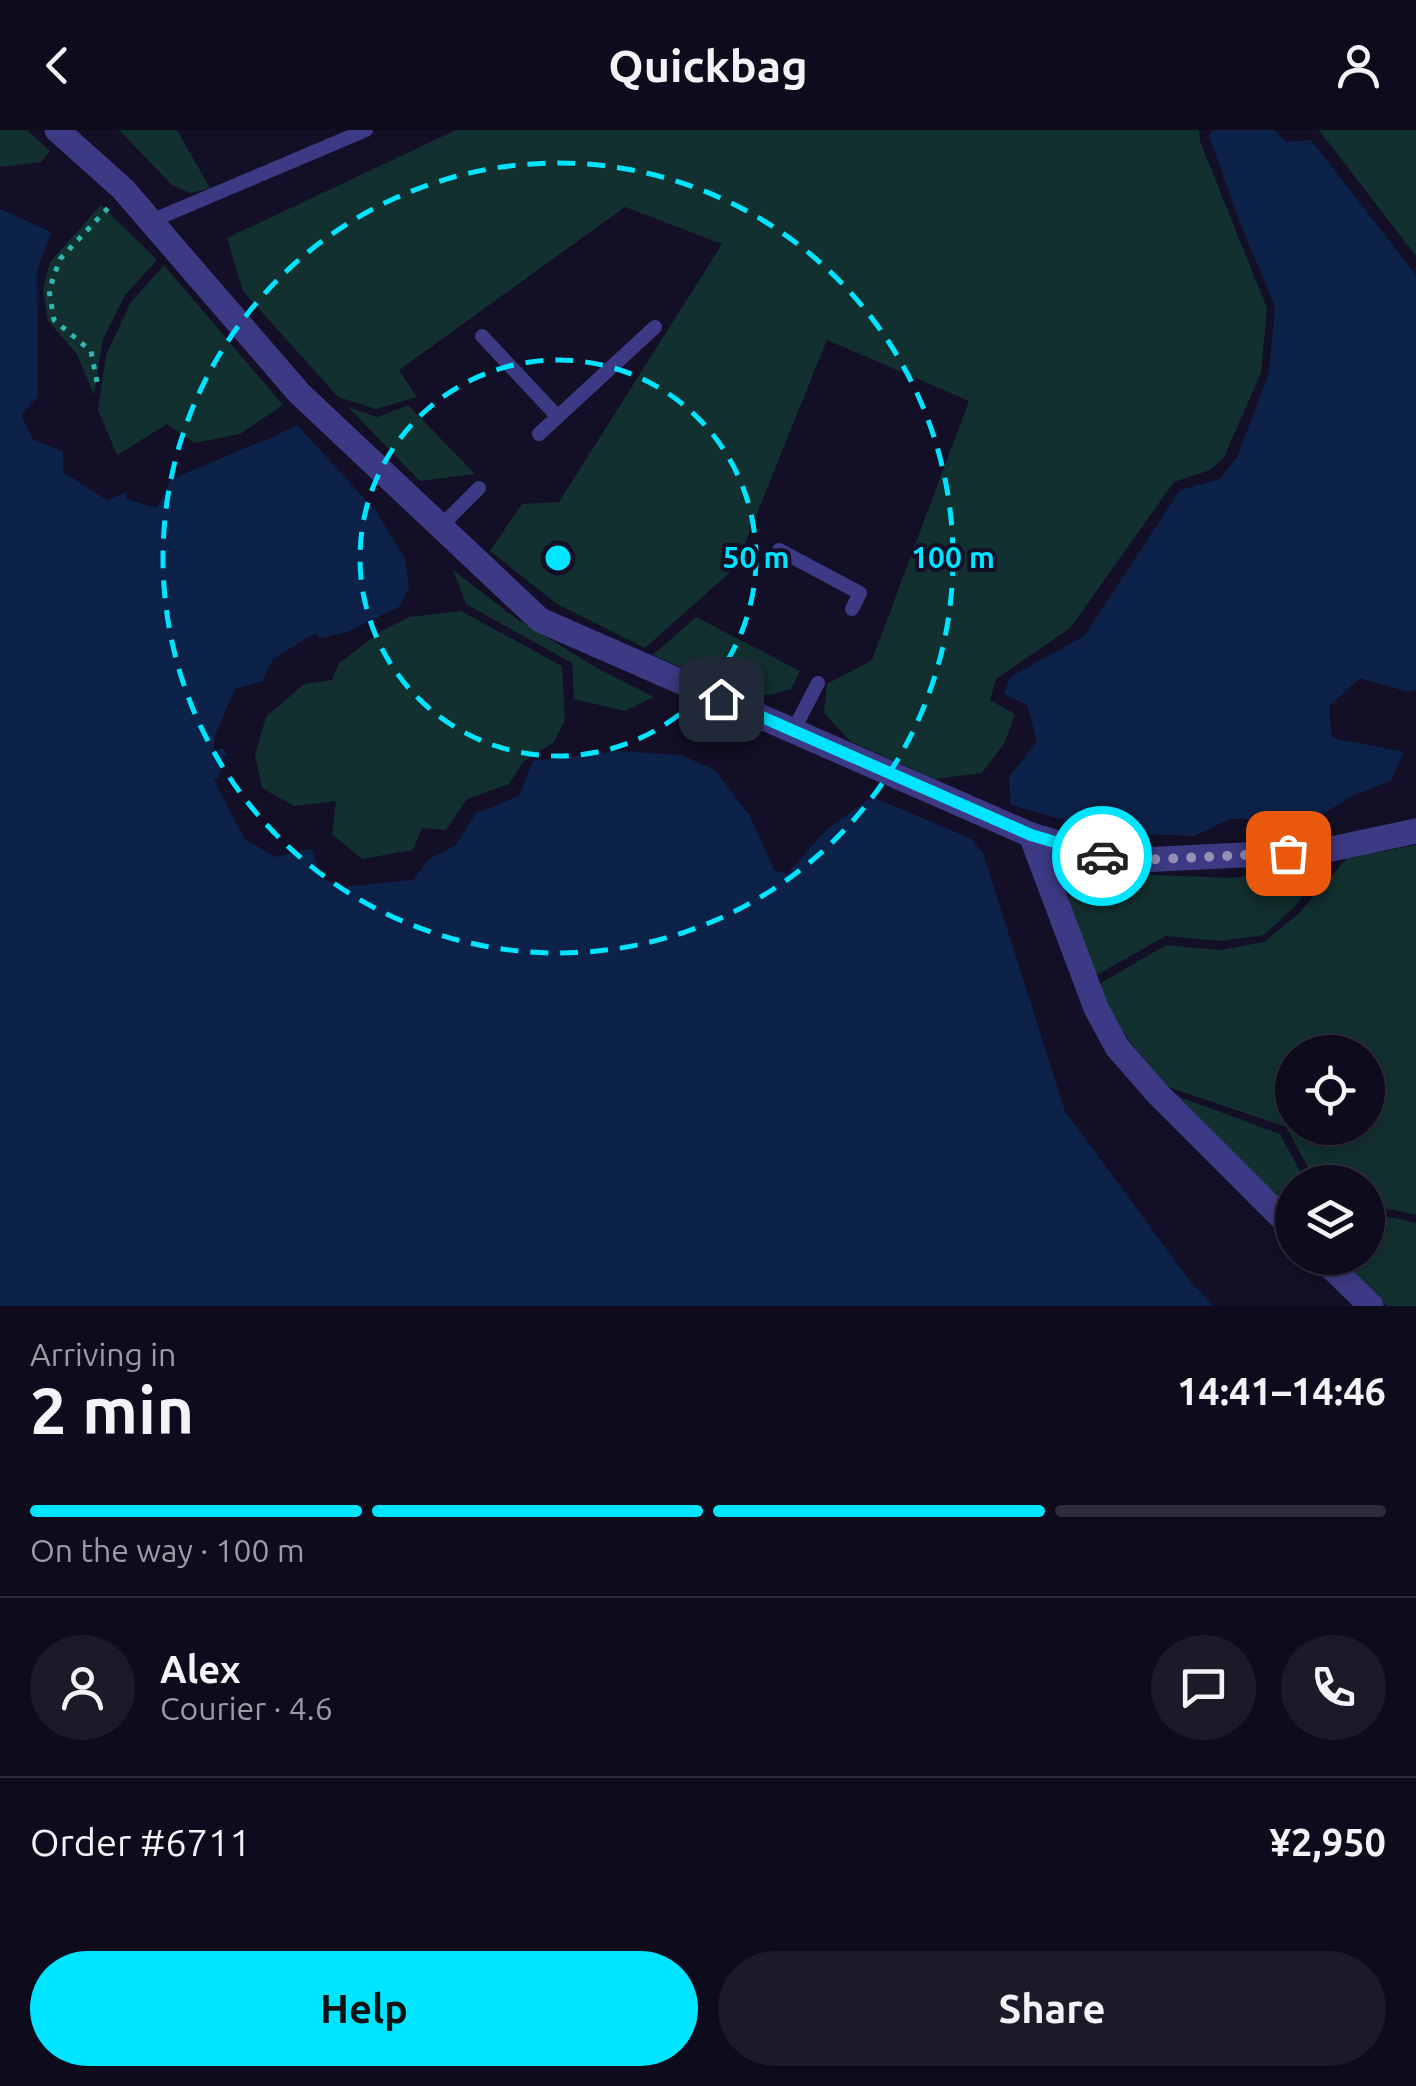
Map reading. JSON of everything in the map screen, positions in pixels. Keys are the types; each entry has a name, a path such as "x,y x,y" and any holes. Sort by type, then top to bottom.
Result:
{"street":[{"path":"57,130 123,189 299,393 540,620 1031,835 1120,861 1322,851 1416,831"},
{"path":"1031,835 1096,1008 1117,1047 1158,1094 1275,1211"},
{"path":"1339,1275 1371,1306"}],"lane":[{"path":"151,221 366,130"},
{"path":"539,434 655,327"},
{"path":"482,336 558,417"},
{"path":"442,526 480,488"},
{"path":"779,550 860,593 852,609"},
{"path":"794,731 818,683"}],"path":[{"path":"97,382 90,351 54,320 49,290 60,259 104,215 123,189"}],"green space":[{"path":"0,130 27,130 50,151 41,162 0,167"},
{"path":"119,130 177,130 210,188 190,193 172,185"},
{"path":"456,130 1199,130 1267,308 1261,373 1224,457 1210,470 1174,482 1070,628 996,679 990,700 1015,714 1005,742 982,773 935,779 850,741 824,713 827,684 872,660 969,401 827,340 735,568 645,648 557,604 490,551 522,504 559,502 722,244 625,207 399,370 417,397 376,409 338,397 243,291 227,238"},
{"path":"1319,130 1416,130 1416,256"},
{"path":"101,205 157,260 125,295 103,339 94,395 77,354 48,321 43,289 50,262"},
{"path":"164,265 283,405 240,434 194,443 167,424 117,455 98,410 106,355 131,302"},
{"path":"408,405 475,474 420,481 348,407 378,417"},
{"path":"453,570 514,617 597,668 654,697 625,711 574,699 572,663 466,604"},
{"path":"461,611 562,666 565,721 553,743 523,762 509,784 467,799 446,830 422,828 413,850 362,859 332,834 336,801 294,806 262,788 255,755 266,717 304,684 332,680 339,663 383,630 409,617"},
{"path":"696,617 800,671 791,689 770,695 743,694 653,655"},
{"path":"1416,845 1416,1215 1385,1209 1385,1165 1307,1165 1296,1145 1385,1145 1385,1035 1275,1035 1275,1123 1168,1087 1128,1039 1099,984 1166,945 1220,950 1264,942 1298,914 1347,858"},
{"path":"1329,866 1264,935 1220,941 1166,936 1095,976 1070,918 1069,897 1079,881 1107,873 1230,878"},
{"path":"1172,1094 1275,1132 1275,1145 1286,1145 1297,1165 1275,1165 1275,1196"},
{"path":"1385,1218 1416,1223 1416,1306 1387,1306 1355,1275 1385,1275"}],"water":[{"path":"1212,130 1274,130 1286,142 1311,140 1416,275 1416,690 1408,692 1360,678 1329,706 1332,738 1404,752 1391,781 1354,795 1315,819 1230,819 1194,836 1108,833 1011,805 1009,777 1037,741 1027,705 1004,694 1010,677 1084,636 1180,490 1220,479 1237,457 1269,373 1275,306 1240,223 1209,136"},
{"path":"0,209 51,232 37,271 38,397 21,414 33,440 63,451 63,472 107,500 127,492 126,499 157,508 171,479 297,425 375,510 405,558 409,588 399,607 347,632 321,638 315,633 273,659 262,681 235,689 215,735 214,751 223,748 228,756 223,756 219,778 214,780 244,838 274,857 312,849 321,878 342,887 413,880 429,859 456,845 476,813 519,796 533,761 616,751 681,755 715,770 750,816 774,870 787,874 826,830 872,797 970,838 983,853 1065,1111 1190,1281 1214,1306 0,1306"}],"way so far":[{"path":"1102,856 1120,861 1288,853"}],"route":[{"path":"721,699 1031,835 1102,856"}]}
